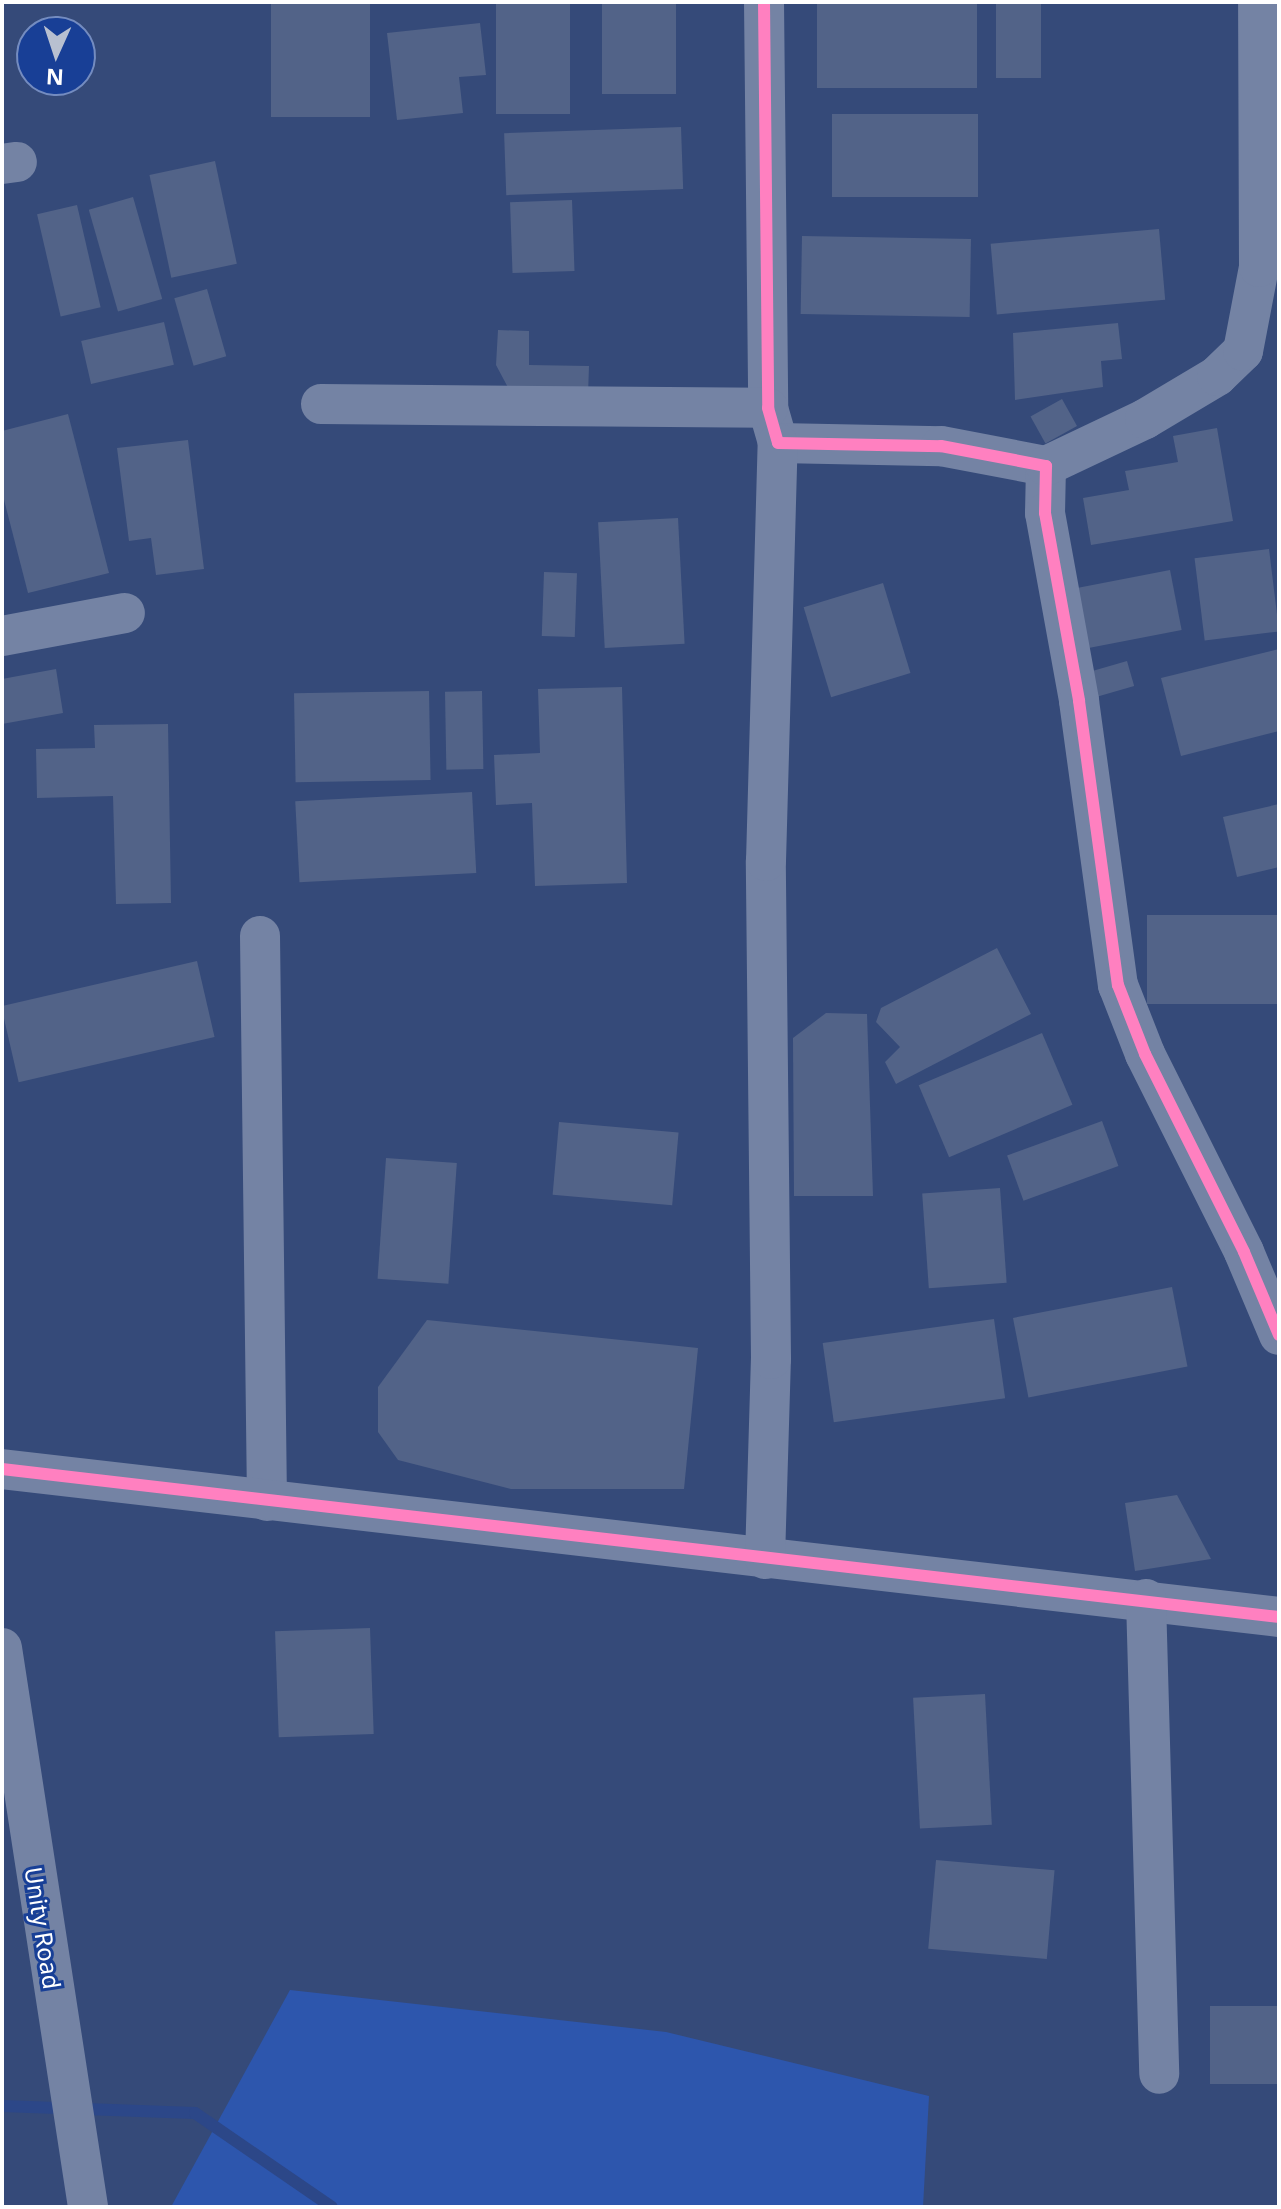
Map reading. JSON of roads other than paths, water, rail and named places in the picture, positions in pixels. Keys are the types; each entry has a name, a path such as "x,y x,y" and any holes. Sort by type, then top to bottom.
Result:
{"street":[{"path":"764,2 773,426 766,861 771,1359 765,1559"},
{"path":"321,404 773,426 941,446 1046,466 1145,419 1217,376 1243,351 1259,254 1258,2"},
{"path":"1046,466 1045,513 1079,701 1118,985 1145,1054 1231,1225 1279,1335"},
{"path":"2,636 125,613"},
{"path":"260,936 267,1501"},
{"path":"2,1469 765,1559 1146,1599 1279,1617"},
{"path":"1146,1599 1159,2074"},
{"name":"Unity Road","path":"2,1648 88,2207"}],"waterway":[{"path":"2,2106 195,2113 332,2207"}]}
